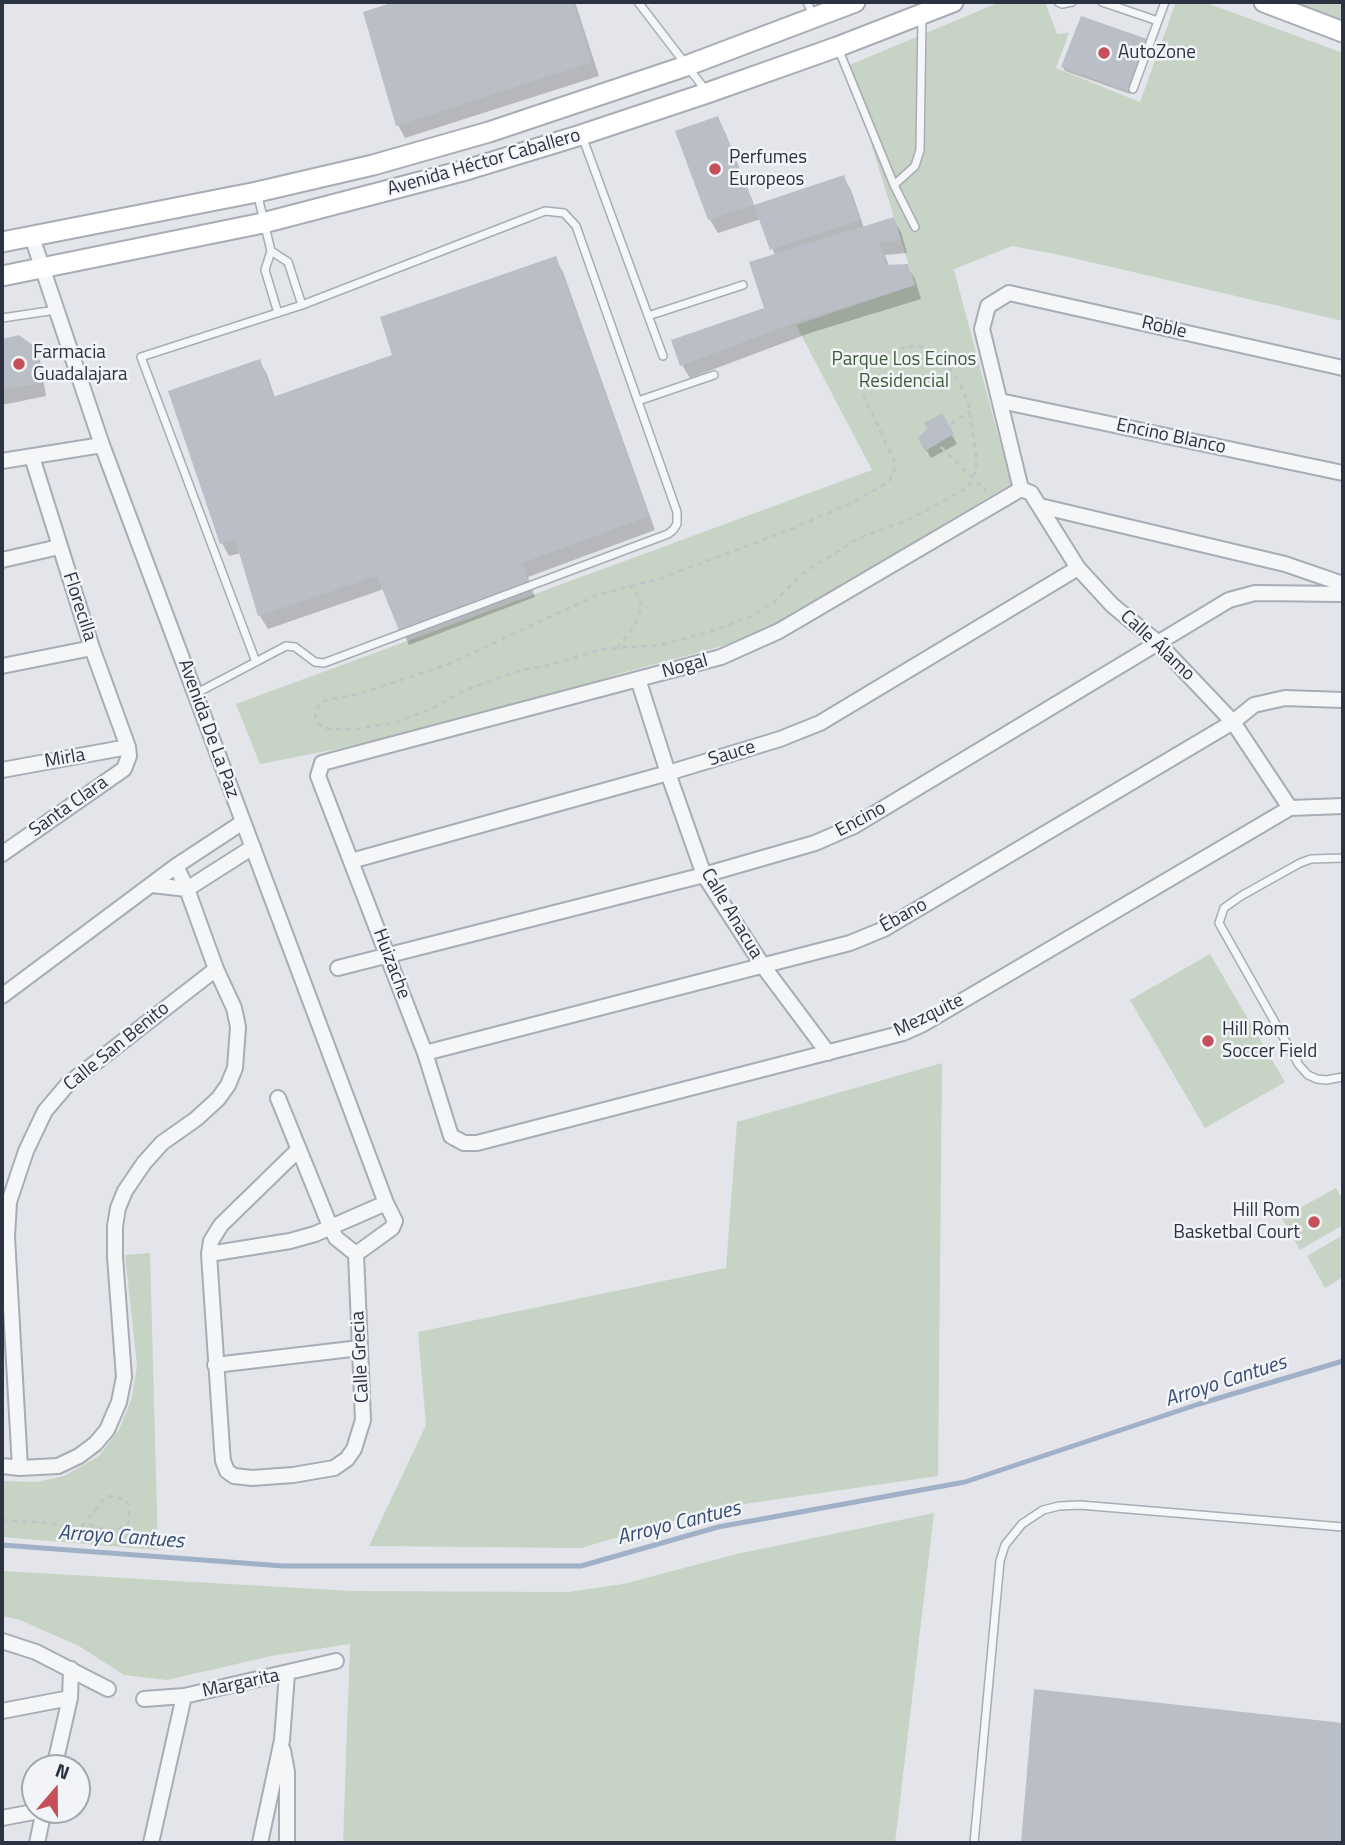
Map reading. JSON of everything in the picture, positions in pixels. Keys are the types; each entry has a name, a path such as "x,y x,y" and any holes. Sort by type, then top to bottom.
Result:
{"main road":[{"name":"Avenida Héctor Caballero","path":"2,242 257,192 373,165 489,132 686,66 810,10 855,2"},
{"name":"Avenida Héctor Caballero","path":"2,276 264,223 466,170 707,93 953,2"},
{"path":"1264,2 1343,32"}],"street":[{"name":"Avenida De La Paz","path":"32,237 102,445 395,1221 392,1228 356,1254"},
{"name":"Roble","path":"1000,401 982,329 988,306 1009,293 1343,368"},
{"name":"Encino Blanco","path":"1000,401 1343,472"},
{"path":"1000,401 1021,489"},
{"path":"2,461 102,445"},
{"name":"Florecilla","path":"32,457 92,649 129,751"},
{"name":"Calle Álamo","path":"1021,489 1031,493 1078,568 1112,605 1157,642 1233,722 1290,808"},
{"name":"Nogal","path":"319,768 328,760 721,657 779,631 1021,489"},
{"path":"1040,506 1285,564 1343,584"},
{"path":"2,560 59,547"},
{"name":"Sauce","path":"351,861 668,773 780,739 820,723 1078,568"},
{"name":"Encino","path":"338,968 704,875 815,843 854,826 1229,600 1242,595 1343,594"},
{"path":"2,666 92,649"},
{"name":"Calle Anacua","path":"638,679 704,875 763,966 828,1053"},
{"name":"Ébano","path":"425,1052 850,943 884,929 1233,722 1254,705 1286,698 1343,699"},
{"name":"Mirla","path":"2,770 129,751"},
{"name":"Santa Clara","path":"2,854 124,769 129,751"},
{"name":"Huizache","path":"319,768 318,776 425,1052 451,1136 464,1143 477,1143"},
{"name":"Mezquite","path":"477,1143 903,1033 923,1024 1290,808 1343,806"},
{"path":"2,996 176,866 243,822"},
{"path":"152,885 187,890 253,847"},
{"path":"2,1466 58,1466 79,1456 107,1430 119,1402 124,1377 116,1257 115,1226 118,1208 125,1191 144,1163 162,1143 218,1099 235,1068 238,1049 234,1008 176,866"},
{"name":"Calle San Benito","path":"20,1468 7,1237 9,1202 26,1151 45,1111 68,1084 216,969"},
{"path":"278,1098 330,1226 336,1238 356,1254"},
{"name":"Calle Grecia","path":"299,1149 215,1231 211,1241 209,1254 215,1366 223,1461 227,1471 234,1476 252,1478 293,1475 334,1468 355,1449 363,1413 356,1254"},
{"path":"209,1254 290,1241 315,1234 386,1203"},
{"path":"215,1366 360,1348"},
{"path":"2,1641 36,1652 108,1689"},
{"name":"Margarita","path":"144,1699 184,1696 336,1661"},
{"path":"57,1754 70,1698 71,1670"},
{"path":"260,1843 282,1740 287,1674"},
{"path":"151,1843 184,1696"},
{"path":"2,1711 70,1698"},
{"path":"282,1740 286,1772 287,1843"},
{"path":"2,1818 21,1814"},
{"path":"37,1843 41,1824"}],"lane":[{"path":"638,2 707,93"},
{"path":"1058,2 1072,2"},
{"path":"1102,2 1158,21"},
{"path":"1133,89 1165,2"},
{"path":"894,185 915,166 920,150 922,14"},
{"path":"837,47 894,185 915,228"},
{"path":"581,135 663,356"},
{"path":"257,192 271,251 265,270 278,313"},
{"path":"195,694 290,646 315,662 324,663 668,534 677,524 677,512 576,226 564,213 545,211 278,313 141,357 256,662"},
{"path":"271,251 288,262 302,304"},
{"path":"648,316 743,285"},
{"path":"2,318 57,310"},
{"path":"638,401 714,376"},
{"path":"1343,858 1311,859 1300,863 1232,902 1224,908 1219,923 1299,1065 1308,1075 1317,1079 1343,1077"},
{"path":"974,1843 1000,1561 1005,1545 1022,1524 1043,1510 1080,1505 1343,1527"}],"path":[{"path":"918,346 936,352 957,380 970,411 976,470 969,485 910,519 859,538 803,573 774,602 752,616 715,630 661,645 580,654 501,677 470,688 428,710 397,722 357,729 329,729 316,720 315,712 322,701 362,693 449,664 571,606 629,586 659,579 792,529 849,504 889,482 895,468 894,460 863,394 863,382 868,369 881,356 906,347 918,346"},
{"path":"951,424 970,411"},
{"path":"941,447 990,496"},
{"path":"617,648 634,627 641,609 640,598 629,586"},
{"path":"2,1520 52,1523 72,1528 84,1523 103,1500 110,1496 126,1500 130,1508 130,1519 127,1525 120,1528 109,1531 84,1523"}],"green space":[{"name":"Parque Los Ecinos Residencial","path":"1000,2 1045,2 1057,34 1069,33 1056,68 1140,102 1176,2 1204,2 1343,53 1343,321 1012,246 952,270 1011,484 752,638 408,735 260,764 236,704 872,470 796,325 915,285 847,66"},
{"path":"1291,2 1332,2 1343,5 1343,22"},
{"name":"Hill Rom Soccer Field","path":"1210,954 1285,1082 1205,1128 1130,1000"},
{"path":"942,1063 938,1476 717,1508 581,1548 369,1546 426,1425 418,1332 726,1268 737,1122"},
{"name":"Hill Rom Basketbal Court","path":"1336,1188 1343,1200 1343,1225 1300,1250 1282,1218"},
{"path":"1343,1235 1343,1277 1325,1288 1307,1256"},
{"path":"150,1253 158,1550 2,1537 2,1481 36,1482 64,1476 99,1456 119,1430 132,1397 137,1366 125,1255"},
{"path":"934,1513 895,1843 343,1843 350,1644 271,1656 167,1680 124,1675 79,1646 20,1620 2,1616 2,1571 352,1591 568,1592 623,1584 737,1554"}],"building":[{"path":"394,2 573,2 592,62 396,126 363,12"},
{"name":"AutoZone","path":"1081,16 1147,39 1128,91 1061,67"},
{"path":"718,116 754,205 708,220 675,131"},
{"path":"844,175 860,220 770,250 754,205"},
{"path":"894,217 901,240 879,242 886,265 908,264 915,285 802,320 680,366 671,340 764,308 749,262"},
{"path":"556,256 649,516 522,563 529,583 400,633 377,576 258,616 235,539 220,544 168,391 260,359 273,397 392,355 380,317"},
{"name":"Farmacia Guadalajara","path":"19,335 34,346 40,383 2,390 2,339"},
{"path":"942,413 954,434 925,451 918,438 927,429 924,423"},
{"path":"1034,1689 1343,1723 1343,1843 1021,1843"}],"waterway":[{"name":"Arroyo Cantues","path":"2,1545 283,1566 581,1566 718,1527 965,1482 1199,1404 1343,1361"}],"place":[{"name":"AutoZone","path":"1104,53"},
{"name":"Perfumes Europeos","path":"715,169"},
{"name":"Farmacia Guadalajara","path":"19,364"},
{"name":"Hill Rom Soccer Field","path":"1208,1041"},
{"name":"Hill Rom Basketbal Court","path":"1314,1222"}]}
